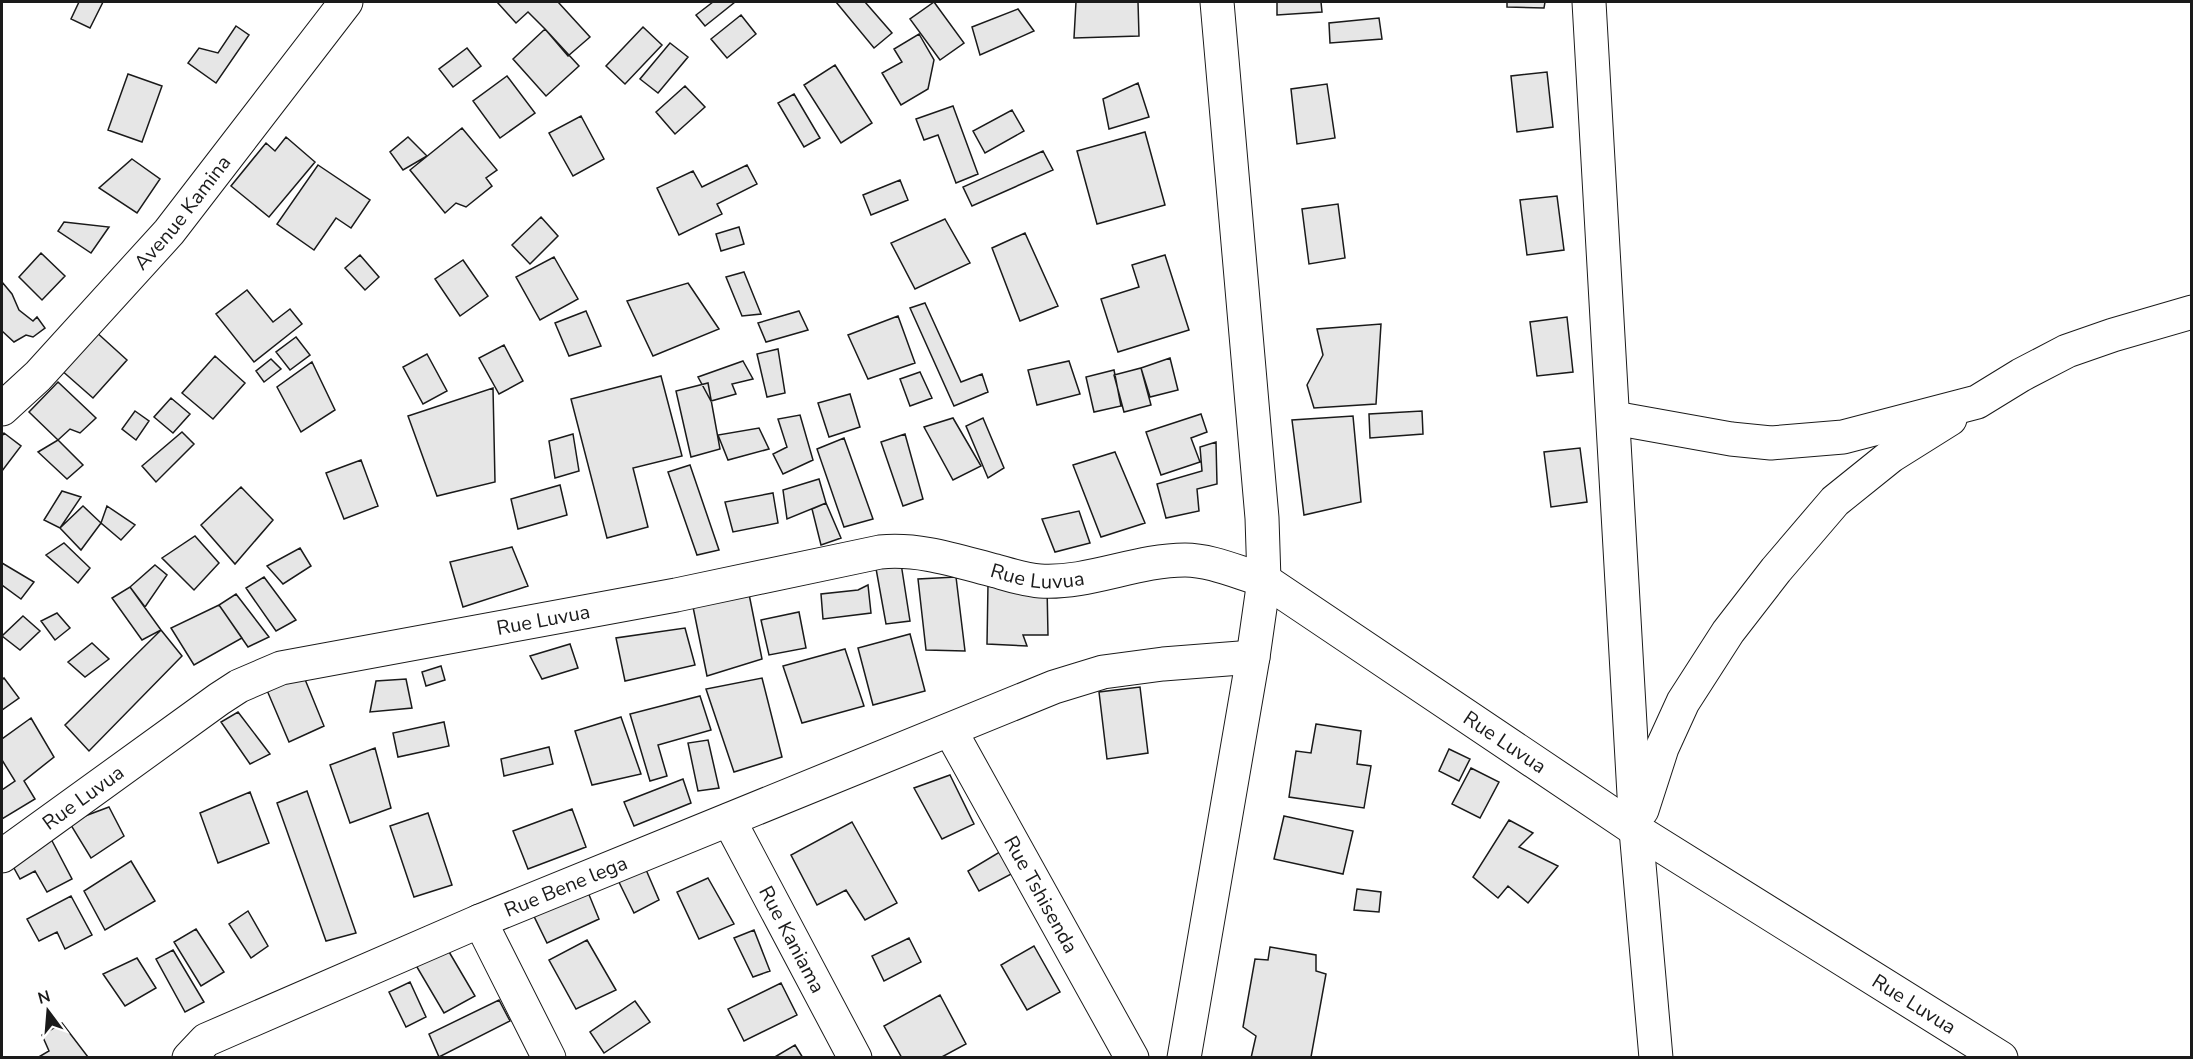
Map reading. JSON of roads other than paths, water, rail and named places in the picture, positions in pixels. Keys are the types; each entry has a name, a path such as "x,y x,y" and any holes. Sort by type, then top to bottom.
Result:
{"street":[{"name":"Avenue Kamina","path":"2,409 39,376 169,231 346,2"},
{"path":"1184,1058 1253,657 1264,580 1262,518 1217,2"},
{"path":"1589,2 1636,830 1656,1058"},
{"path":"1636,830 1662,748 1683,702 1728,632 1776,570 1835,501 1891,456 2020,375 2067,351 2192,312"},
{"path":"1614,417 1731,440 1804,441 1843,437 1977,402"},
{"name":"Rue Luvua","path":"2,856 225,695 261,675 281,668 664,597 853,556 901,550 924,552 1010,575 1042,581 1071,579 1185,560 1213,565 1264,580 1636,830 2001,1058"},
{"name":"Rue Bene lega","path":"189,1058 206,1040 480,921 1054,687 1103,672 1163,663 1253,657"},
{"name":"Rue Tshisenda","path":"950,730 1132,1058"},
{"name":"Rue Kaniama","path":"729,820 855,1058"},
{"path":"480,921 549,1058"}]}
